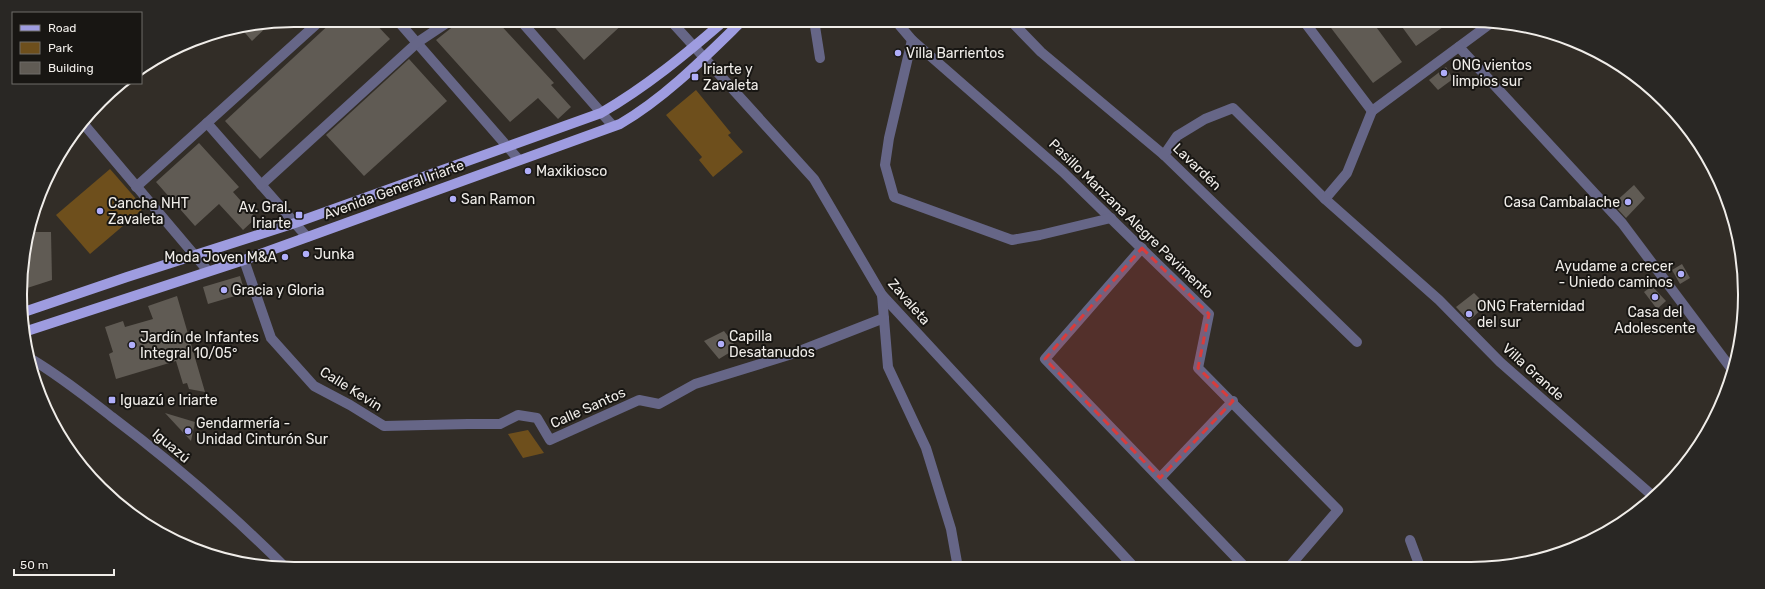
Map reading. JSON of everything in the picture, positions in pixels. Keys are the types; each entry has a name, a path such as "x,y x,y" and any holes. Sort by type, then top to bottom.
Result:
{"main road":[{"name":"Avenida General Iriarte","path":"28,311 295,223 601,113 648,82 717,27"},
{"name":"Avenida General Iriarte","path":"29,330 244,260 613,126 626,120 648,105 704,57 736,27"}],"street":[{"path":"136,187 313,27"},
{"path":"404,27 519,160"},
{"path":"261,185 418,42 440,27"},
{"path":"526,27 613,126"},
{"name":"Zavaleta","path":"676,27 814,179 882,295 1129,562"},
{"path":"815,27 820,58"},
{"name":"Pasillo Manzana Alegre Pavimento","path":"901,27 912,40 1062,172 1209,314 1198,368 1233,401 1338,510 1293,562"},
{"name":"Lavardén","path":"1017,27 1041,52 1164,155 1357,342"},
{"path":"1309,27 1372,111"},
{"path":"1325,199 1347,172 1372,111 1485,28"},
{"path":"912,40 885,165 894,197 1012,240 1111,218"},
{"path":"1459,47 1622,223 1729,364"},
{"name":"Villa Grande","path":"1164,155 1177,136 1205,119 1233,108 1325,199 1439,300 1505,367 1650,493"},
{"path":"207,124 307,237"},
{"path":"86,127 208,271"},
{"path":"1142,248 1045,359 1240,562"},
{"name":"Calle Kevin","path":"244,260 271,338 314,386 350,405 384,426 500,424 518,415 537,418 550,440"},
{"path":"882,295 888,367 926,448 951,529 957,562"},
{"name":"Calle Santos","path":"550,440 639,400 659,404 695,384 792,354 884,318"},
{"name":"Iguazú","path":"36,362 72,386 145,442 254,535 279,561"},
{"path":"1160,478 1233,401"},
{"path":"1410,540 1418,562"}],"highlighted area":[{"path":"1142,248 1209,314 1198,368 1233,401 1160,478 1045,359"}],"green space":[{"path":"696,90 731,133 728,135 743,152 713,177 699,160 702,157 666,115"},
{"name":"Cancha NHT Zavaleta","path":"110,169 144,208 90,254 56,215"},
{"path":"528,430 544,453 523,458 508,434"}],"building":[{"path":"326,27 379,27 390,39 260,159 225,121"},
{"path":"452,27 502,27 554,83 551,85 571,107 558,119 538,98 510,122 436,40"},
{"path":"554,27 619,27 584,60"},
{"path":"1330,27 1376,27 1402,62 1373,83"},
{"path":"1402,27 1443,27 1416,46"},
{"path":"265,29 252,41 244,32"},
{"path":"409,59 447,101 364,176 326,135"},
{"name":"ONG vientos limpios sur","path":"1446,67 1453,79 1438,90 1429,80"},
{"path":"199,143 239,187 233,192 256,218 243,230 219,204 195,226 156,182"},
{"name":"Casa Cambalache","path":"1634,185 1645,198 1626,218 1613,204"},
{"path":"34,232 51,232 52,280 27,288 29,260"},
{"name":"Ayudame a crecer - Uniedo caminos","path":"1682,264 1690,278 1680,284 1672,270"},
{"name":"Gracia y Gloria","path":"240,276 245,293 208,304 203,287"},
{"name":"Casa del Adolescente","path":"1652,286 1666,301 1657,309 1644,292"},
{"name":"ONG Fraternidad del sur","path":"1474,293 1486,305 1469,321 1456,307"},
{"path":"177,296 205,392 189,389 187,383 183,384 176,361 116,379 109,354 113,352 105,327 123,321 125,327 153,319 148,306"},
{"name":"Capilla Desatanudos","path":"724,331 737,348 719,359 704,341"},
{"name":"Gendarmería - Unidad Cinturón Sur","path":"165,413 195,422 191,441"}],"place":[{"name":"Villa Barrientos","path":"898,53"},
{"name":"ONG vientos limpios sur","path":"1444,73"},
{"name":"Iriarte y Zavaleta","path":"695,77"},
{"name":"Maxikiosco","path":"528,171"},
{"name":"San Ramon","path":"453,199"},
{"name":"Casa Cambalache","path":"1628,202"},
{"name":"Cancha NHT Zavaleta","path":"100,211"},
{"name":"Av. Gral. Iriarte","path":"299,215"},
{"name":"Junka","path":"306,254"},
{"name":"Moda Joven M&A","path":"285,257"},
{"name":"Ayudame a crecer - Uniedo caminos","path":"1681,274"},
{"name":"Gracia y Gloria","path":"224,290"},
{"name":"Casa del Adolescente","path":"1655,297"},
{"name":"ONG Fraternidad del sur","path":"1469,314"},
{"name":"Capilla Desatanudos","path":"721,344"},
{"name":"Jardín de Infantes Integral 10/05°","path":"132,345"},
{"name":"Iguazú e Iriarte","path":"112,400"},
{"name":"Gendarmería - Unidad Cinturón Sur","path":"188,431"}]}
